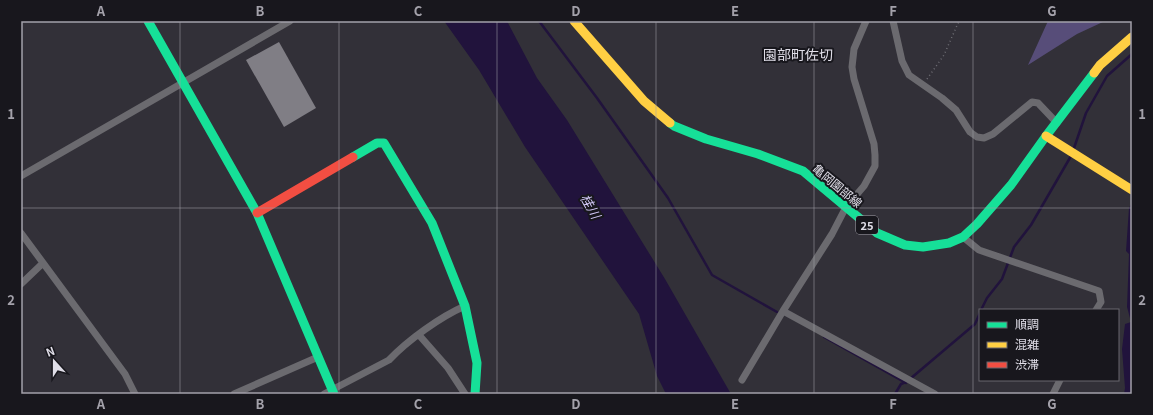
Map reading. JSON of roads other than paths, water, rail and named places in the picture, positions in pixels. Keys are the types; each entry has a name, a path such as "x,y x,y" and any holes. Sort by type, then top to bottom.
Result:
{"street":[{"path":"148,21 258,213 318,357 330,393 390,360 397,351 446,315 465,306"},
{"path":"21,176 290,21"},
{"name":"亀岡園部線","path":"574,21 644,101 674,126 706,139 758,154 803,172 877,233 905,245 923,247 949,243 963,237 977,224 1011,185 1056,122 1100,65 1132,37"},
{"path":"742,380 783,311 832,234 846,207 864,186 875,166 874,144 854,79 852,67 854,49 866,21"},
{"path":"893,21 902,61 909,75 942,98 956,110 970,132 977,137 984,138 993,134 1032,102 1038,103 1056,122"},
{"path":"1046,136 1132,190"},
{"path":"258,213 377,143 384,143 432,223 465,306 472,332 477,363 475,394"},
{"path":"21,233 125,374 135,394"},
{"path":"963,237 979,250 1099,291 1101,302 1097,309"},
{"path":"21,284 43,262"},
{"path":"783,311 935,394"},
{"path":"419,335 448,368 465,394"},
{"path":"234,394 318,357"},
{"path":"1053,394 1060,381"}],"water":[{"name":"桂川","path":"444,21 507,21 537,78 567,120 665,279 731,394 666,394 657,376 639,314 525,147 479,70"},
{"path":"1132,202 1132,394 1124,394 1125,388 1122,349 1125,324 1131,322 1127,307 1129,254 1126,251 1129,208"}],"waterway":[{"path":"539,21 597,98 668,198 712,275 777,312"},
{"path":"1073,151 1086,113 1107,76 1132,54"},
{"path":"982,309 987,298 1002,279 1014,247 1031,225 1071,156"},
{"path":"910,379 975,324 979,315"},
{"path":"824,337 906,383"},
{"path":"895,394 901,384 906,382"}],"district":[{"name":"園部町佐切","path":"798,54"}]}
